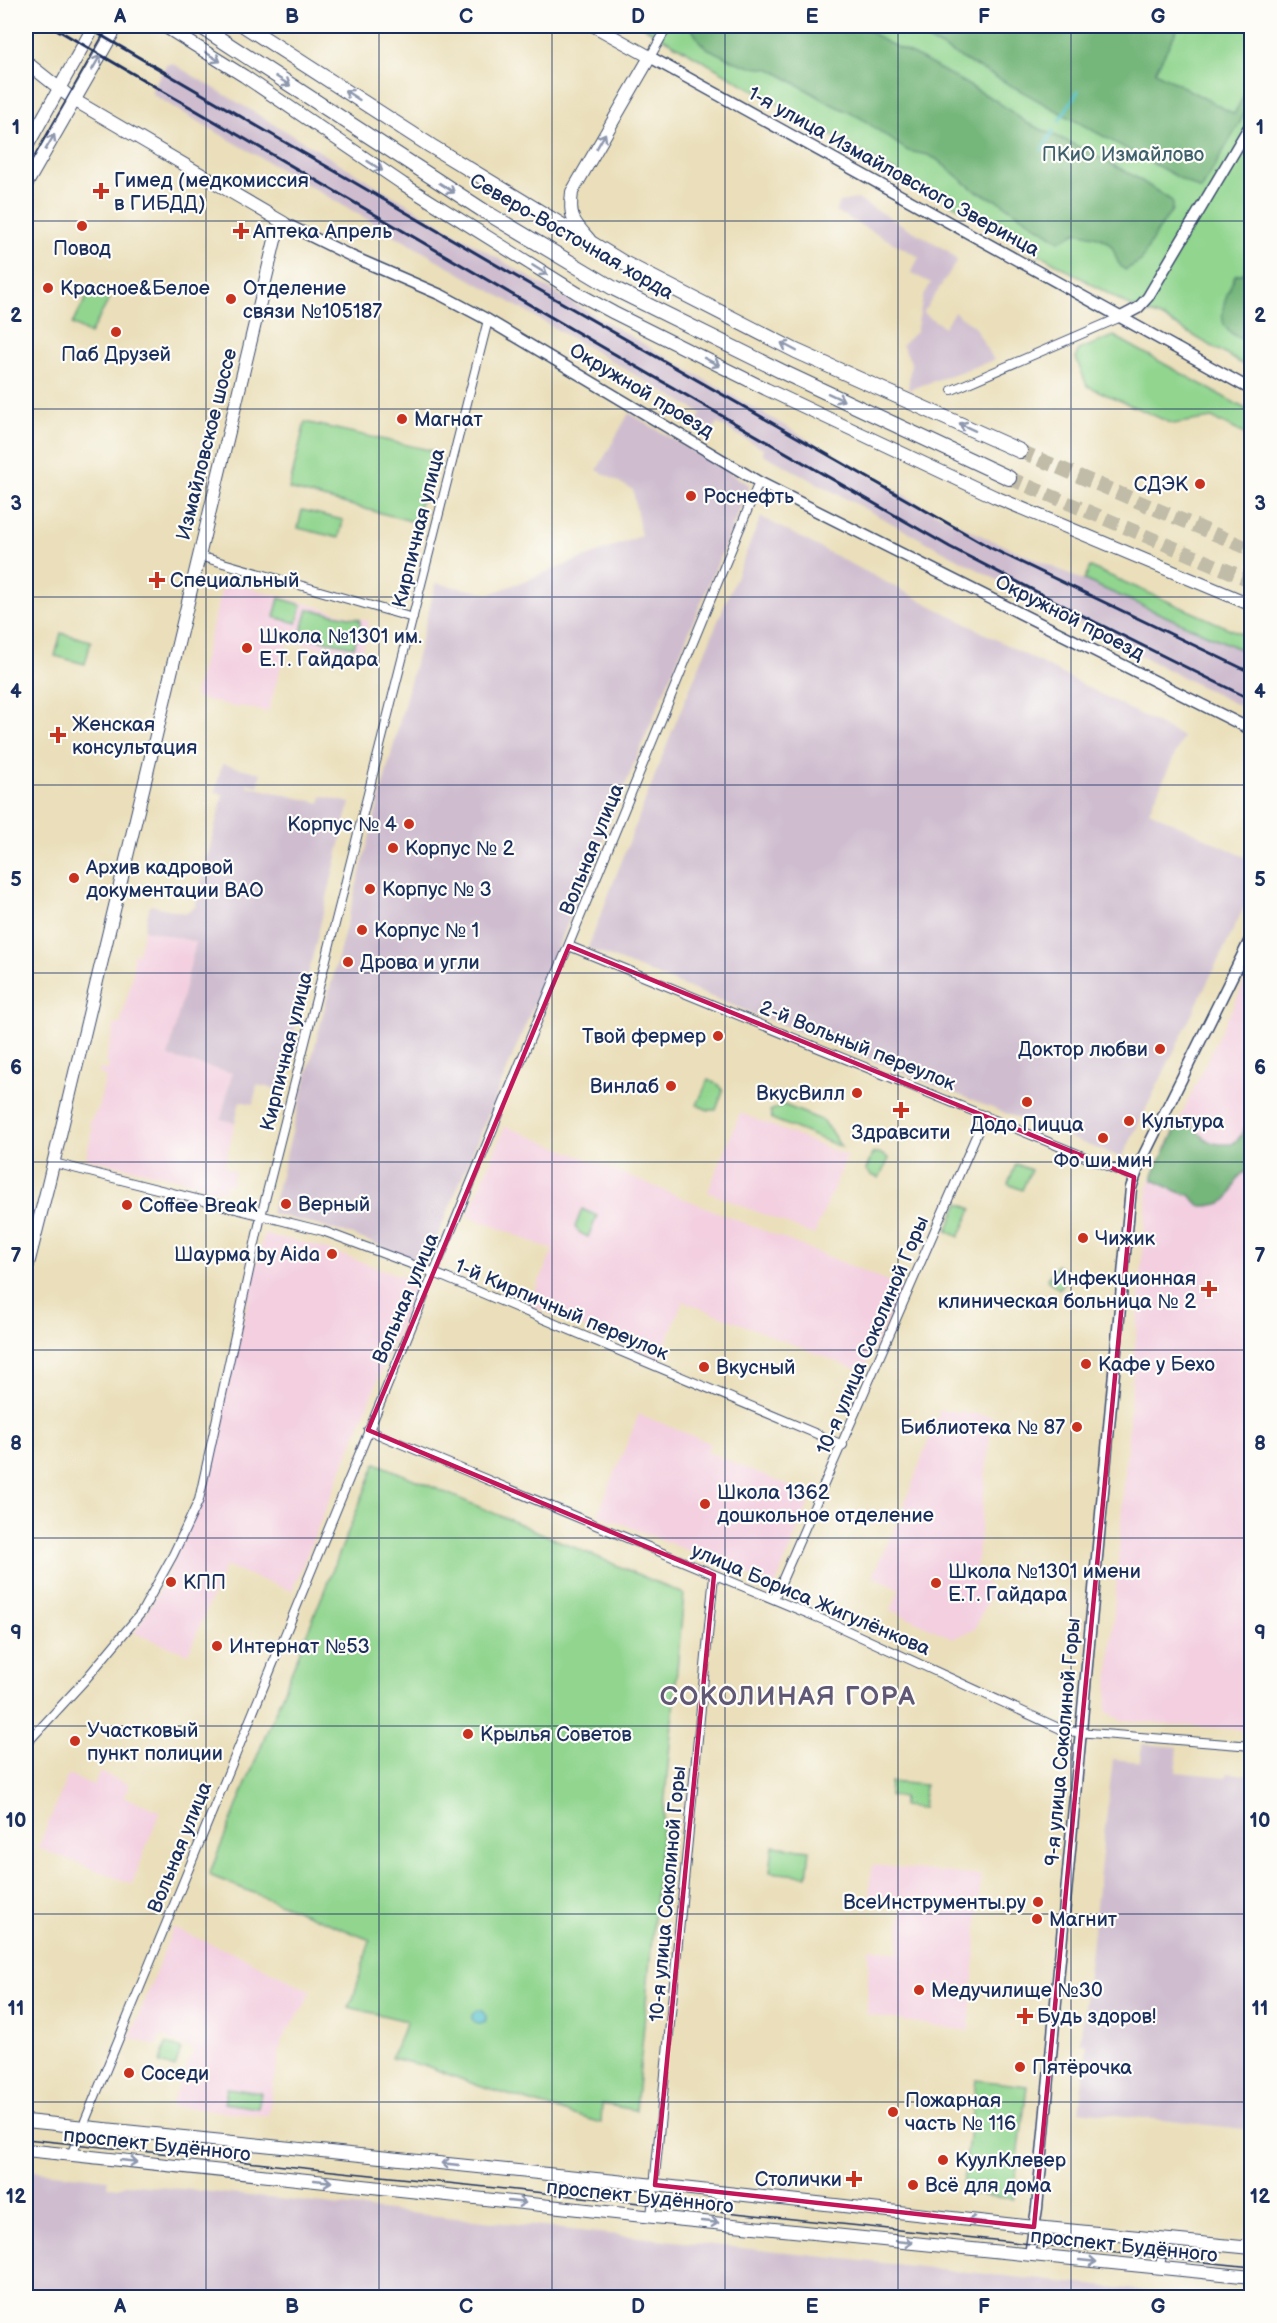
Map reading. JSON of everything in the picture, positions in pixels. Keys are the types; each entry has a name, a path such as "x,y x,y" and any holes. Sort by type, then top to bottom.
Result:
{"main road":[{"path":"26,148 94,26"},
{"path":"26,185 117,26"},
{"path":"164,26 244,76 373,165 577,293 766,389 995,497 1251,605"},
{"name":"Северо-Восточная хорда","path":"200,26 484,211 614,288 787,374 1009,478"},
{"name":"Северо-Восточная хорда","path":"244,26 430,146 598,248 796,351 1020,451"},
{"path":"594,26 650,57 572,192 570,208 572,219 598,248"},
{"name":"Окружной проезд","path":"26,62 74,100 284,223"},
{"name":"Измайловское шоссе","path":"26,1267 54,1163 275,240 284,223"},
{"name":"проспект Будённого","path":"26,2121 1251,2248"},
{"name":"проспект Будённого","path":"26,2150 651,2217 1251,2277"}],"street":[{"path":"650,57 668,26"},
{"name":"1-я улица Измайловского Зверинца","path":"650,57 1251,390"},
{"path":"952,390 1121,318 1138,308 1148,297 1251,122"},
{"name":"Окружной проезд","path":"284,223 351,256 441,295 488,320 759,482 1251,730"},
{"name":"Кирпичная улица","path":"26,1744 85,1680 141,1613 173,1556 200,1500 261,1216 488,320"},
{"name":"Вольная улица","path":"71,2155 759,482"},
{"path":"199,556 413,618"},
{"name":"9-я улица Соколиной Горы","path":"1030,2255 1134,1177 1251,936"},
{"name":"2-й Вольный переулок","path":"569,946 1134,1177"},
{"name":"10-я улица Соколиной Горы","path":"774,1599 985,1115"},
{"name":"1-й Кирпичный переулок","path":"54,1163 341,1236 433,1272 843,1445"},
{"name":"улица Бориса Жигулёнкова","path":"368,1430 833,1624 1065,1731 1251,1746"},
{"name":"10-я улица Соколиной Горы","path":"651,2217 714,1575"},
{"path":"1160,2268 1164,2238"}],"highlighted area":[{"path":"569,946 1134,1177 1034,2227 655,2185 714,1575 368,1430"}],"shaded area":[{"path":"172,63 544,286 919,504 980,535 1251,654 1251,712 1092,631 763,454 763,449 717,423 713,429 698,420 701,413 175,108 152,94 152,89 166,65"},
{"path":"857,199 948,251 957,261 923,313 944,327 954,312 974,326 994,360 908,390 911,362 902,345 916,332 923,297 931,283 911,273 919,257 835,211 840,202"},
{"path":"629,413 750,485 426,1264 350,1234 271,1213 436,583 490,594 641,536 633,490 597,470"},
{"path":"761,517 1183,737 1149,811 1251,860 1251,893 1122,1158 588,948 671,734"},
{"name":"Школа №1301 им. Е.Т. Гайдара","path":"224,581 369,621 361,655 288,642 268,712 240,706 239,708 194,697"},
{"path":"222,764 261,773 258,786 247,783 247,786 320,803 322,796 350,803 280,1090 257,1085 253,1104 240,1101 235,1123 221,1119 232,1073 168,1057 196,942 144,930 150,905 186,913 195,907 223,795 215,792"},
{"path":"144,930 196,942 168,1057 232,1073 221,1119 235,1123 224,1167 235,1171 231,1185 226,1184 224,1191 201,1188 201,1184 86,1158 93,1126 88,1125 98,1109 106,1076 99,1074 100,1069 108,1070 109,1064 105,1063 115,1024 120,1025 133,974 133,953 138,954"},
{"path":"1249,973 1252,974 1251,1731 1120,1720 1106,1711 1148,1184"},
{"path":"740,1113 847,1156 814,1235 708,1192"},
{"path":"505,1126 903,1287 863,1372 683,1301 659,1359 529,1305 553,1250 468,1216"},
{"path":"264,1234 314,1245 418,1282 292,1591 225,1566 188,1654 134,1633 159,1592 200,1500"},
{"path":"940,1410 992,1416 976,1570 992,1592 974,1630 952,1638 891,1610 900,1589 872,1576 899,1519"},
{"name":"Школа 1362 дошкольное отделение","path":"639,1414 710,1443 707,1452 812,1495 775,1586 598,1514"},
{"path":"1142,1744 1178,1747 1176,1772 1227,1777 1227,1773 1251,1775 1252,2072 1244,2129 1079,2111 1087,2044 1080,2043 1113,1759 1140,1762"},
{"path":"99,1772 129,1784 124,1797 160,1811 132,1884 38,1848 68,1775 94,1785"},
{"path":"872,1865 981,1876 969,2031 867,2015 869,1948 898,1953 902,1899 869,1896"},
{"path":"173,1928 243,1957 311,1991 305,2005 282,2039 268,2116 170,2106 194,2050 160,2036 156,2046 130,2038"},
{"path":"26,2170 108,2179 107,2187 118,2188 127,2184 202,2191 1203,2297 26,2297"}],"green space":[{"name":"ПКиО Измайлово","path":"642,26 1251,26 1251,369 1163,318 1128,305"},
{"path":"690,26 862,26 886,42 920,58 995,100 1027,123 1134,176 1172,201 1172,210 1141,261 1125,270 1118,263 1113,249 1106,241 1077,232 1059,241 1000,202 974,190 936,159 908,151 859,117 831,104 771,69 751,67 707,48 700,42"},
{"path":"903,26 1179,26 1155,72 1234,114 1251,82 1251,103 1201,190"},
{"path":"1251,257 1251,343 1229,331 1222,317 1235,275 1245,273 1247,259"},
{"path":"92,288 110,298 90,334 72,324"},
{"path":"1114,336 1251,412 1251,437 1212,418 1173,424 1087,386 1076,358 1078,350"},
{"path":"305,422 434,451 415,522 289,489"},
{"path":"302,510 343,520 339,538 298,528"},
{"path":"1090,567 1251,638 1251,654 1084,580"},
{"path":"279,598 302,605 297,623 274,617"},
{"path":"308,609 359,619 360,624 354,647 303,636 301,633"},
{"path":"61,633 91,641 85,664 55,656"},
{"path":"708,1080 718,1084 723,1091 716,1110 708,1110 697,1105"},
{"path":"784,1105 821,1120 841,1147 772,1119 770,1111"},
{"path":"1251,1117 1251,1170 1242,1174 1224,1202 1199,1206 1190,1195 1153,1180 1153,1175 1174,1133 1185,1118 1208,1141 1216,1144 1232,1144 1240,1137"},
{"path":"879,1153 889,1159 879,1178 866,1170 872,1154"},
{"path":"1016,1164 1031,1170 1022,1190 1008,1184"},
{"path":"959,1203 972,1209 959,1237 947,1231"},
{"path":"582,1209 597,1216 588,1237 575,1227"},
{"path":"1057,1265 1069,1274 1059,1289 1047,1280"},
{"name":"Крылья Советов","path":"376,1463 684,1594 636,2110 602,2104 601,2123 479,2086 429,2067 391,2058 407,2021 348,2007 353,1999 370,1940 209,1875"},
{"path":"890,1782 925,1785 923,1808 902,1806 903,1797 889,1796"},
{"path":"773,1846 810,1850 807,1876 770,1872"},
{"path":"166,2044 181,2049 175,2068 160,2063"},
{"path":"976,2080 1027,2086 1013,2199 962,2193"},
{"path":"227,2088 261,2093 258,2108 224,2103"}],"water":[{"path":"479,2010 484,2012 486,2017 484,2022 479,2024 474,2022 472,2017 474,2012"}],"waterway":[{"path":"1059,121 1078,91"},
{"path":"1042,150 1053,131"}],"tunnel":[{"path":"1020,451 1252,550"},
{"path":"1009,478 1252,581"}],"tram line":[{"path":"26,171 108,26"},
{"path":"26,2139 1252,2267"}],"railway":[{"path":"51,26 950,547 1252,700"},
{"path":"85,26 536,288 991,548 1252,673"}],"place":[{"name":"Гимед (медкомиссия в ГИБДД)","path":"101,191"},
{"name":"Повод","path":"82,226"},
{"name":"Аптека Апрель","path":"241,231"},
{"name":"Красное&Белое","path":"48,288"},
{"name":"Отделение связи №105187","path":"231,299"},
{"name":"Паб Друзей","path":"116,332"},
{"name":"Магнат","path":"402,419"},
{"name":"СДЭК","path":"1200,484"},
{"name":"Роснефть","path":"691,496"},
{"name":"Специальный","path":"157,580"},
{"name":"Школа №1301 им. Е.Т. Гайдара","path":"247,648"},
{"name":"Женская консультация","path":"58,735"},
{"name":"Корпус № 4","path":"409,824"},
{"name":"Корпус № 2","path":"393,848"},
{"name":"Архив кадровой документации ВАО","path":"74,878"},
{"name":"Корпус № 3","path":"370,889"},
{"name":"Корпус № 1","path":"362,930"},
{"name":"Дрова и угли","path":"348,962"},
{"name":"Твой фермер","path":"718,1036"},
{"name":"Доктор любви","path":"1160,1049"},
{"name":"Винлаб","path":"671,1086"},
{"name":"ВкусВилл","path":"857,1093"},
{"name":"Додо Пицца","path":"1027,1102"},
{"name":"Здравсити","path":"901,1110"},
{"name":"Культура","path":"1129,1121"},
{"name":"Фо ши мин","path":"1103,1138"},
{"name":"Верный","path":"286,1204"},
{"name":"Coffee Break","path":"127,1205"},
{"name":"Чижик","path":"1083,1238"},
{"name":"Шаурма by Aida","path":"332,1254"},
{"name":"Инфекционная клиническая больница № 2","path":"1209,1289"},
{"name":"Кафе у Бехо","path":"1086,1364"},
{"name":"Вкусный","path":"704,1367"},
{"name":"Библиотека № 87","path":"1077,1427"},
{"name":"Школа 1362 дошкольное отделение","path":"705,1504"},
{"name":"КПП","path":"171,1582"},
{"name":"Школа №1301 имени Е.Т. Гайдара","path":"936,1583"},
{"name":"Интернат №53","path":"217,1646"},
{"name":"Крылья Советов","path":"468,1734"},
{"name":"Участковый пункт полиции","path":"75,1741"},
{"name":"ВсеИнструменты.ру","path":"1038,1902"},
{"name":"Магнит","path":"1037,1919"},
{"name":"Медучилище №30","path":"919,1990"},
{"name":"Будь здоров!","path":"1025,2016"},
{"name":"Пятёрочка","path":"1020,2067"},
{"name":"Соседи","path":"129,2073"},
{"name":"Пожарная часть № 116","path":"893,2112"},
{"name":"КуулКлевер","path":"943,2160"},
{"name":"Столички","path":"854,2179"},
{"name":"Всё для дома","path":"913,2185"}],"district":[{"name":"СОКОЛИНАЯ ГОРА","path":"788,1696"}]}
